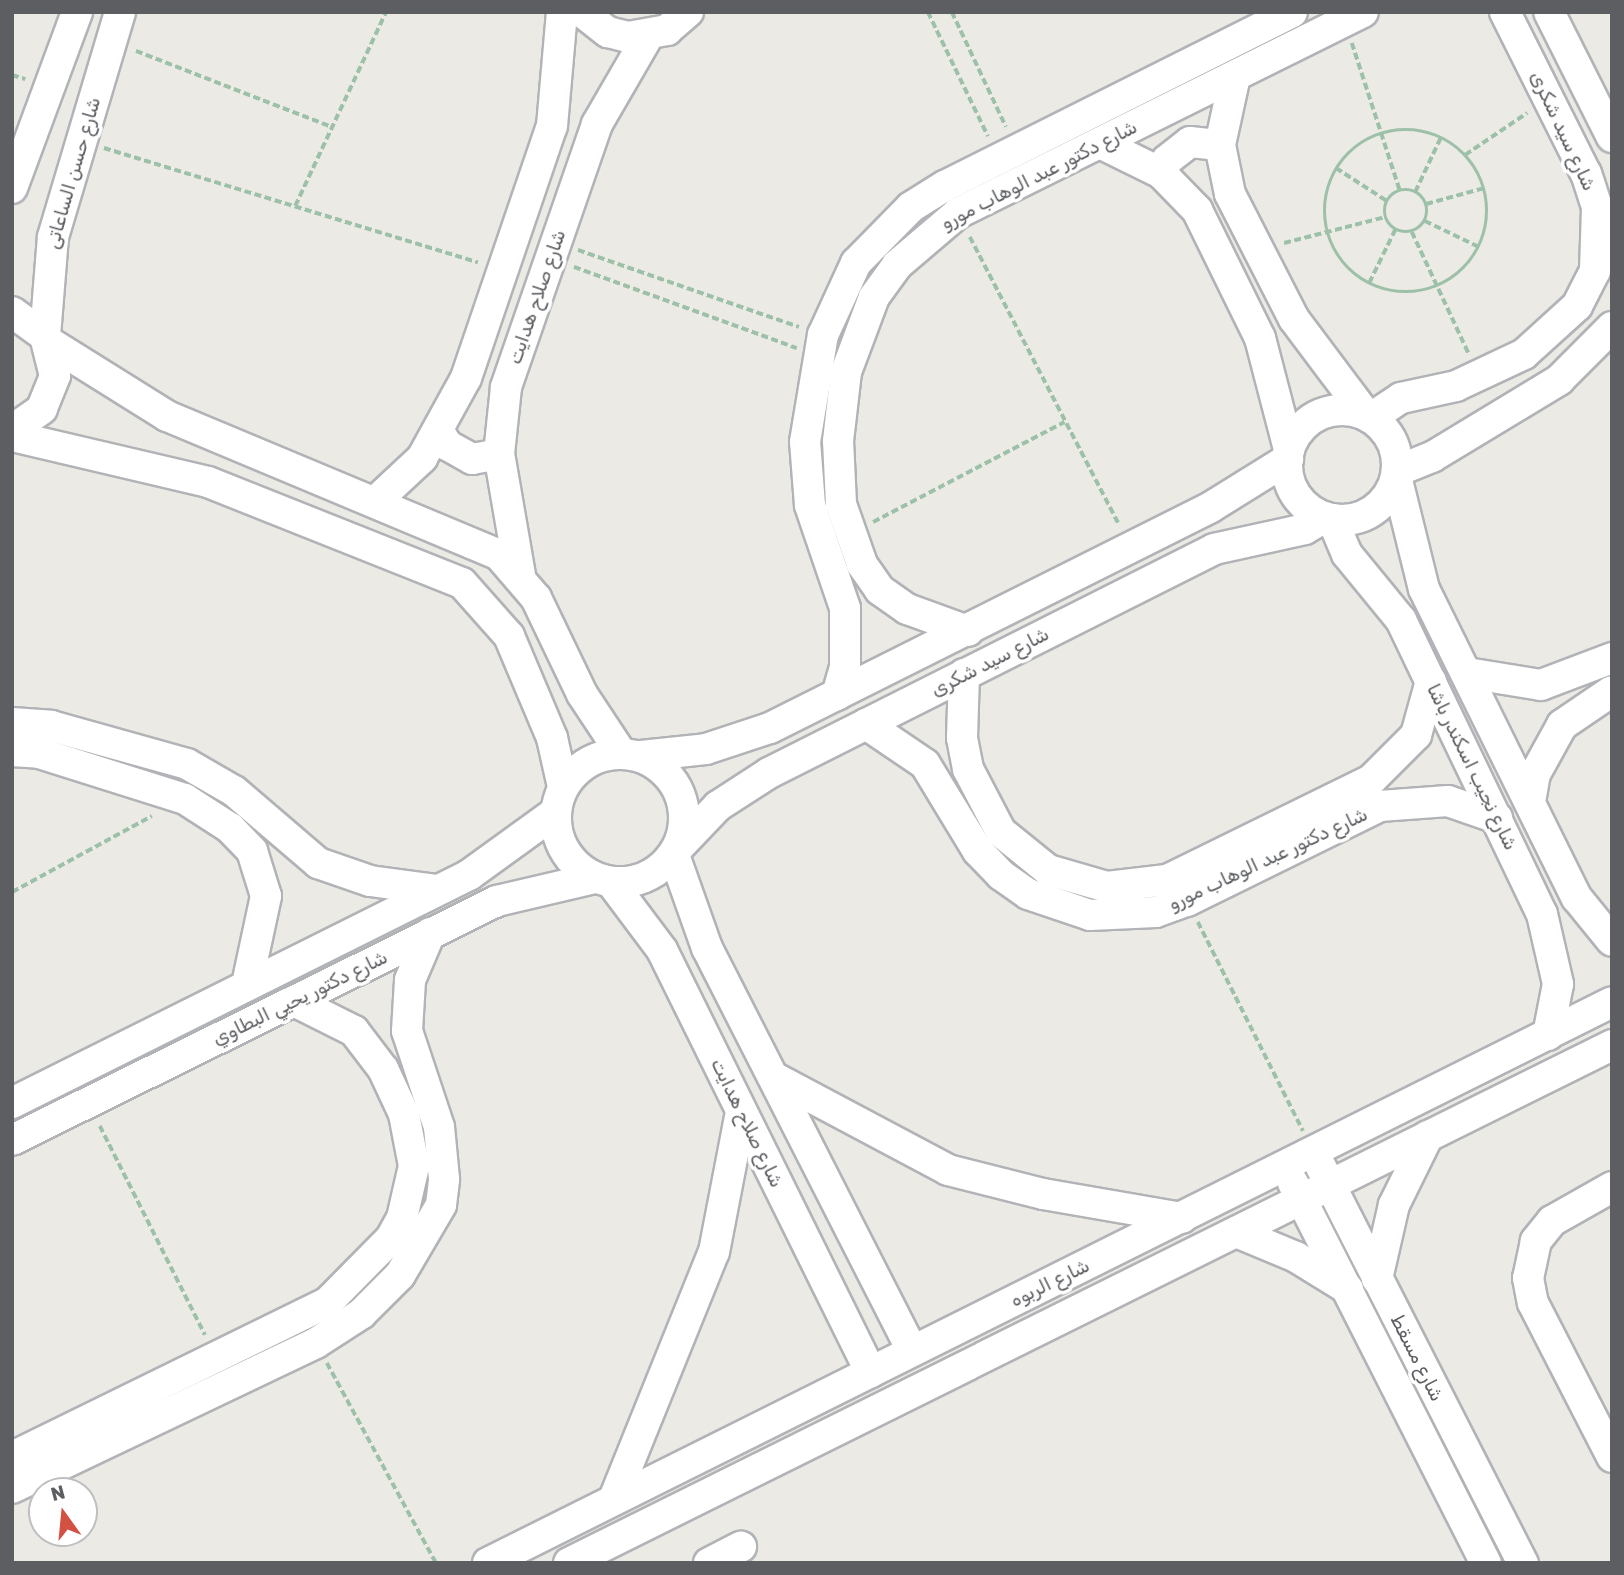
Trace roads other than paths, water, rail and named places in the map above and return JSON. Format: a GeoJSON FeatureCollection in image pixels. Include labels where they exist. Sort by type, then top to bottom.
{"type":"FeatureCollection","features":[{"type":"Feature","properties":{"kind":"street"},"geometry":{"type":"LineString","coordinates":[[12,188],[77,12]]}},
{"type":"Feature","properties":{"kind":"street","name":"شارع حسن الساعاتى"},"geometry":{"type":"LineString","coordinates":[[12,430],[29,422],[51,394],[54,358],[46,339],[53,237],[120,12]]}},
{"type":"Feature","properties":{"kind":"street"},"geometry":{"type":"LineString","coordinates":[[377,500],[440,433],[466,378],[500,269],[552,126],[562,12]]}},
{"type":"Feature","properties":{"kind":"street"},"geometry":{"type":"LineString","coordinates":[[582,12],[608,32],[648,36],[688,12]]}},
{"type":"Feature","properties":{"kind":"street","name":"شارع دكتور عبد الوهاب مورو"},"geometry":{"type":"LineString","coordinates":[[837,695],[845,667],[845,608],[818,536],[806,474],[821,346],[856,263],[881,233],[911,206],[1008,154],[1292,12]]}},
{"type":"Feature","properties":{"kind":"street","name":"شارع سيد شكرى"},"geometry":{"type":"LineString","coordinates":[[1368,416],[1401,398],[1480,377],[1554,332],[1595,271],[1597,207],[1548,98],[1505,12]]}},
{"type":"Feature","properties":{"kind":"street","name":"شارع سيد شكرى"},"geometry":{"type":"LineString","coordinates":[[1549,12],[1612,137]]}},
{"type":"Feature","properties":{"kind":"street","name":"شارع دكتور عبد الوهاب مورو"},"geometry":{"type":"LineString","coordinates":[[968,631],[917,613],[880,590],[849,535],[838,452],[857,333],[897,265],[958,213],[1354,17]]}},
{"type":"Feature","properties":{"kind":"street","name":"شارع صلاح هدايت"},"geometry":{"type":"LineString","coordinates":[[520,575],[499,454],[506,387],[597,124],[648,36]]}},
{"type":"Feature","properties":{"kind":"street"},"geometry":{"type":"LineString","coordinates":[[1236,76],[1220,145],[1230,194],[1306,338],[1368,416],[1392,440],[1397,474]]}},
{"type":"Feature","properties":{"kind":"street"},"geometry":{"type":"LineString","coordinates":[[1161,173],[1172,154],[1191,142],[1220,145]]}},
{"type":"Feature","properties":{"kind":"street"},"geometry":{"type":"LineString","coordinates":[[1100,143],[1161,173],[1197,210],[1260,338],[1289,454],[1292,488],[1328,518],[1357,517],[1380,505],[1397,474],[1433,457],[1559,380],[1612,327]]}},
{"type":"Feature","properties":{"kind":"street"},"geometry":{"type":"LineString","coordinates":[[12,312],[46,339],[167,416],[475,541],[520,575],[631,755],[672,778],[681,794],[684,831],[675,852],[646,877],[603,880],[565,851],[552,737],[509,636],[462,583],[208,482],[12,436]]}},
{"type":"Feature","properties":{"kind":"street"},"geometry":{"type":"LineString","coordinates":[[1289,454],[1320,415],[1368,416]]}},
{"type":"Feature","properties":{"kind":"street"},"geometry":{"type":"LineString","coordinates":[[440,433],[472,459],[499,454]]}},
{"type":"Feature","properties":{"kind":"street","name":"شارع سيد شكرى"},"geometry":{"type":"LineString","coordinates":[[631,755],[739,741],[968,631],[1130,548],[1289,454]]}},
{"type":"Feature","properties":{"kind":"street","name":"شارع نجيب اسكندر باشا"},"geometry":{"type":"LineString","coordinates":[[1397,474],[1420,577],[1587,915],[1612,942]]}},
{"type":"Feature","properties":{"kind":"street","name":"شارع سيد شكرى"},"geometry":{"type":"LineString","coordinates":[[675,852],[743,788],[866,724],[1214,549],[1305,529],[1328,518]]}},
{"type":"Feature","properties":{"kind":"street","name":"شارع نجيب اسكندر باشا"},"geometry":{"type":"LineString","coordinates":[[1328,518],[1347,554],[1390,601],[1431,681],[1550,933],[1558,984],[1548,1035]]}},
{"type":"Feature","properties":{"kind":"street"},"geometry":{"type":"LineString","coordinates":[[845,608],[880,590]]}},
{"type":"Feature","properties":{"kind":"street"},"geometry":{"type":"LineString","coordinates":[[1467,673],[1541,685],[1612,658]]}},
{"type":"Feature","properties":{"kind":"street","name":"شارع دكتور عبد الوهاب مورو"},"geometry":{"type":"LineString","coordinates":[[964,674],[962,738],[968,769],[984,807],[1023,854],[1076,882],[1137,887],[1167,880],[1371,780],[1399,758],[1416,735],[1431,681]]}},
{"type":"Feature","properties":{"kind":"street"},"geometry":{"type":"LineString","coordinates":[[1541,685],[1544,708],[1562,725]]}},
{"type":"Feature","properties":{"kind":"street"},"geometry":{"type":"LineString","coordinates":[[1530,802],[1535,774],[1562,725],[1612,691]]}},
{"type":"Feature","properties":{"kind":"street"},"geometry":{"type":"LineString","coordinates":[[12,723],[51,726],[187,764],[234,791],[274,830],[344,874],[436,890]]}},
{"type":"Feature","properties":{"kind":"street","name":"شارع دكتور عبد الوهاب مورو"},"geometry":{"type":"LineString","coordinates":[[866,724],[907,748],[940,783],[978,851],[1028,894],[1058,908],[1124,917],[1188,901],[1380,806],[1422,799],[1497,818]]}},
{"type":"Feature","properties":{"kind":"street"},"geometry":{"type":"LineString","coordinates":[[12,751],[39,753],[185,799],[205,808],[252,851],[262,873],[266,920],[247,985]]}},
{"type":"Feature","properties":{"kind":"street"},"geometry":{"type":"LineString","coordinates":[[560,799],[588,762],[631,755]]}},
{"type":"Feature","properties":{"kind":"street"},"geometry":{"type":"LineString","coordinates":[[1399,758],[1418,775],[1422,799]]}},
{"type":"Feature","properties":{"kind":"street"},"geometry":{"type":"LineString","coordinates":[[940,783],[951,770],[968,769]]}},
{"type":"Feature","properties":{"kind":"street","name":"شارع دكتور يحيي البطاوي"},"geometry":{"type":"LineString","coordinates":[[12,1103],[500,856],[560,799]]}},
{"type":"Feature","properties":{"kind":"street"},"geometry":{"type":"LineString","coordinates":[[252,851],[274,830]]}},
{"type":"Feature","properties":{"kind":"street"},"geometry":{"type":"LineString","coordinates":[[675,852],[692,918],[777,1079],[912,1351]]}},
{"type":"Feature","properties":{"kind":"street","name":"شارع صلاح هدايت"},"geometry":{"type":"LineString","coordinates":[[603,880],[662,950],[871,1372]]}},
{"type":"Feature","properties":{"kind":"street","name":"شارع دكتور يحيي البطاوي"},"geometry":{"type":"LineString","coordinates":[[12,1140],[508,897],[603,880]]}},
{"type":"Feature","properties":{"kind":"street"},"geometry":{"type":"LineString","coordinates":[[1550,933],[1573,932],[1587,915]]}},
{"type":"Feature","properties":{"kind":"street"},"geometry":{"type":"LineString","coordinates":[[12,1488],[316,1343],[391,1286],[441,1205],[439,1127],[407,1031],[410,980],[430,933]]}},
{"type":"Feature","properties":{"kind":"street"},"geometry":{"type":"LineString","coordinates":[[12,1457],[217,1359],[336,1296],[377,1257],[402,1218],[414,1166],[412,1140],[370,1048],[336,1018],[294,1001]]}},
{"type":"Feature","properties":{"kind":"street","name":"شارع الربوه"},"geometry":{"type":"LineString","coordinates":[[491,1562],[1612,1002]]}},
{"type":"Feature","properties":{"kind":"street"},"geometry":{"type":"LineString","coordinates":[[370,1048],[407,1031]]}},
{"type":"Feature","properties":{"kind":"street","name":"شارع الربوه"},"geometry":{"type":"LineString","coordinates":[[569,1563],[1612,1045]]}},
{"type":"Feature","properties":{"kind":"street"},"geometry":{"type":"LineString","coordinates":[[777,1079],[948,1170],[1031,1192],[1182,1218]]}},
{"type":"Feature","properties":{"kind":"street"},"geometry":{"type":"LineString","coordinates":[[614,1499],[714,1252],[741,1112]]}},
{"type":"Feature","properties":{"kind":"street"},"geometry":{"type":"LineString","coordinates":[[1236,1232],[1364,1285],[1394,1205],[1428,1136]]}},
{"type":"Feature","properties":{"kind":"street","name":"شارع مسقط"},"geometry":{"type":"LineString","coordinates":[[1314,1152],[1330,1185],[1364,1285],[1486,1563]]}},
{"type":"Feature","properties":{"kind":"street","name":"شارع مسقط"},"geometry":{"type":"LineString","coordinates":[[1284,1167],[1302,1199],[1364,1285],[1523,1563]]}},
{"type":"Feature","properties":{"kind":"street"},"geometry":{"type":"LineString","coordinates":[[1612,1187],[1552,1221],[1531,1254],[1528,1278],[1533,1303],[1612,1457]]}}]}
